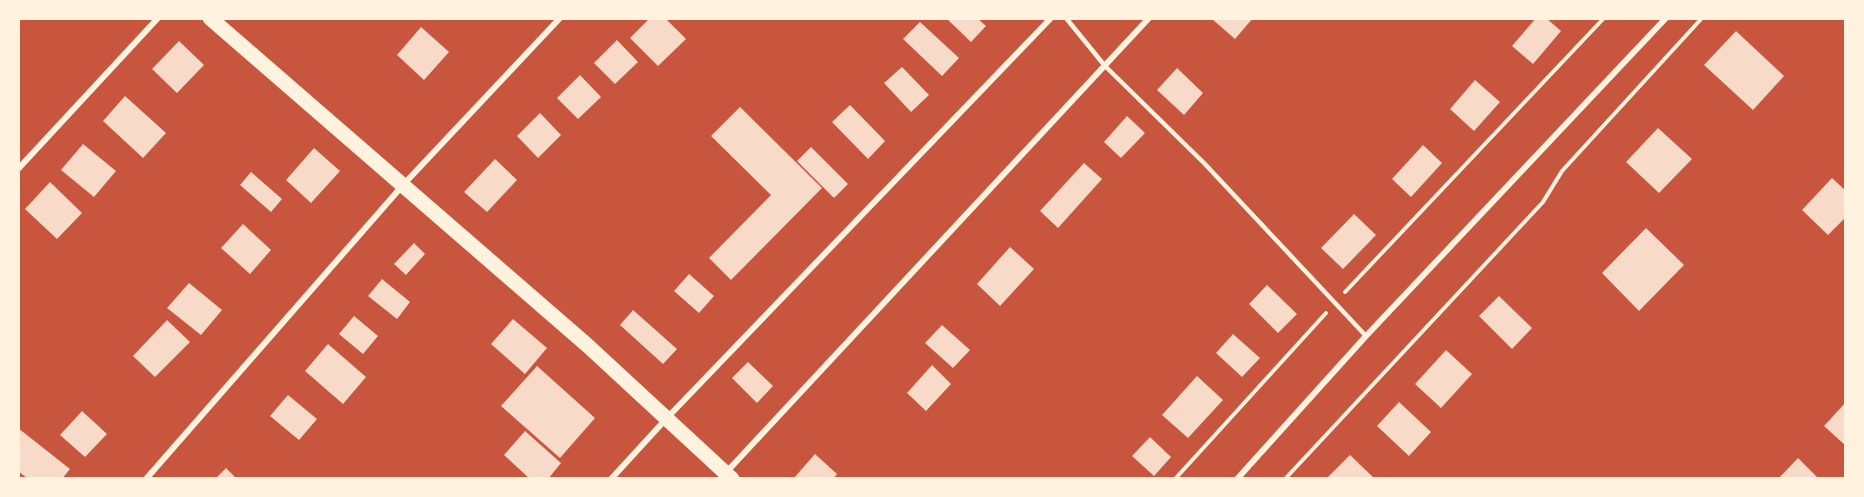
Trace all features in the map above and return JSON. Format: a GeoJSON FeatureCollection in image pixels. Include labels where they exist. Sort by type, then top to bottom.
{"type":"FeatureCollection","features":[{"type":"Feature","properties":{"kind":"main road"},"geometry":{"type":"LineString","coordinates":[[210,18],[587,345],[726,477]]}},
{"type":"Feature","properties":{"kind":"street"},"geometry":{"type":"LineString","coordinates":[[18,169],[159,18]]}},
{"type":"Feature","properties":{"kind":"street"},"geometry":{"type":"LineString","coordinates":[[146,479],[403,185],[560,18]]}},
{"type":"Feature","properties":{"kind":"street"},"geometry":{"type":"LineString","coordinates":[[611,479],[666,418],[1051,18]]}},
{"type":"Feature","properties":{"kind":"street"},"geometry":{"type":"LineString","coordinates":[[726,477],[1149,18]]}},
{"type":"Feature","properties":{"kind":"street"},"geometry":{"type":"LineString","coordinates":[[1237,479],[1366,336],[1666,18]]}},
{"type":"Feature","properties":{"kind":"lane"},"geometry":{"type":"LineString","coordinates":[[1066,18],[1105,66],[1204,163],[1366,336]]}},
{"type":"Feature","properties":{"kind":"path"},"geometry":{"type":"LineString","coordinates":[[1175,479],[1335,303],[1604,18]]}},
{"type":"Feature","properties":{"kind":"path"},"geometry":{"type":"LineString","coordinates":[[1285,479],[1536,210],[1562,171],[1702,18]]}},
{"type":"Feature","properties":{"kind":"building"},"geometry":{"type":"Polygon","coordinates":[[[650,18],[665,18],[686,39],[658,66],[630,38],[650,18]]]}},
{"type":"Feature","properties":{"kind":"building"},"geometry":{"type":"Polygon","coordinates":[[[946,18],[977,18],[986,26],[971,42],[946,18]]]}},
{"type":"Feature","properties":{"kind":"building"},"geometry":{"type":"Polygon","coordinates":[[[1253,18],[1235,39],[1212,19],[1253,18]]]}},
{"type":"Feature","properties":{"kind":"building"},"geometry":{"type":"Polygon","coordinates":[[[1536,18],[1546,18],[1561,31],[1533,64],[1512,46],[1536,18]]]}},
{"type":"Feature","properties":{"kind":"building"},"geometry":{"type":"Polygon","coordinates":[[[920,22],[959,58],[942,76],[903,39],[920,22]]]}},
{"type":"Feature","properties":{"kind":"building"},"geometry":{"type":"Polygon","coordinates":[[[421,27],[449,52],[424,80],[397,55],[421,27]]]}},
{"type":"Feature","properties":{"kind":"building"},"geometry":{"type":"Polygon","coordinates":[[[1736,31],[1784,76],[1753,110],[1704,65],[1736,31]]]}},
{"type":"Feature","properties":{"kind":"building"},"geometry":{"type":"Polygon","coordinates":[[[617,40],[638,62],[615,84],[594,63],[617,40]]]}},
{"type":"Feature","properties":{"kind":"building"},"geometry":{"type":"Polygon","coordinates":[[[179,41],[204,65],[177,93],[152,69],[179,41]]]}},
{"type":"Feature","properties":{"kind":"building"},"geometry":{"type":"Polygon","coordinates":[[[902,67],[929,95],[911,112],[884,83],[902,67]]]}},
{"type":"Feature","properties":{"kind":"building"},"geometry":{"type":"Polygon","coordinates":[[[1177,68],[1203,93],[1184,115],[1157,90],[1177,68]]]}},
{"type":"Feature","properties":{"kind":"building"},"geometry":{"type":"Polygon","coordinates":[[[580,75],[601,97],[578,119],[557,98],[580,75]]]}},
{"type":"Feature","properties":{"kind":"building"},"geometry":{"type":"Polygon","coordinates":[[[1475,80],[1500,102],[1474,131],[1450,109],[1475,80]]]}},
{"type":"Feature","properties":{"kind":"building"},"geometry":{"type":"Polygon","coordinates":[[[125,96],[166,133],[143,158],[103,121],[125,96]]]}},
{"type":"Feature","properties":{"kind":"building"},"geometry":{"type":"Polygon","coordinates":[[[850,105],[885,141],[868,159],[832,122],[850,105]]]}},
{"type":"Feature","properties":{"kind":"building"},"geometry":{"type":"Polygon","coordinates":[[[740,107],[822,188],[731,280],[709,258],[771,195],[711,136],[740,107]]]}},
{"type":"Feature","properties":{"kind":"building"},"geometry":{"type":"Polygon","coordinates":[[[540,113],[561,135],[538,158],[517,136],[540,113]]]}},
{"type":"Feature","properties":{"kind":"building"},"geometry":{"type":"Polygon","coordinates":[[[1127,116],[1145,133],[1121,158],[1104,142],[1127,116]]]}},
{"type":"Feature","properties":{"kind":"building"},"geometry":{"type":"Polygon","coordinates":[[[1658,128],[1692,159],[1659,193],[1626,162],[1658,128]]]}},
{"type":"Feature","properties":{"kind":"building"},"geometry":{"type":"Polygon","coordinates":[[[83,144],[116,171],[94,197],[61,170],[83,144]]]}},
{"type":"Feature","properties":{"kind":"building"},"geometry":{"type":"Polygon","coordinates":[[[1423,145],[1442,163],[1411,197],[1392,179],[1423,145]]]}},
{"type":"Feature","properties":{"kind":"building"},"geometry":{"type":"Polygon","coordinates":[[[811,147],[848,184],[834,198],[797,161],[811,147]]]}},
{"type":"Feature","properties":{"kind":"building"},"geometry":{"type":"Polygon","coordinates":[[[314,148],[340,171],[311,203],[286,180],[314,148]]]}},
{"type":"Feature","properties":{"kind":"building"},"geometry":{"type":"Polygon","coordinates":[[[495,159],[517,180],[487,212],[464,192],[495,159]]]}},
{"type":"Feature","properties":{"kind":"building"},"geometry":{"type":"Polygon","coordinates":[[[1084,163],[1102,179],[1058,228],[1040,211],[1084,163]]]}},
{"type":"Feature","properties":{"kind":"building"},"geometry":{"type":"Polygon","coordinates":[[[251,172],[282,199],[271,212],[240,185],[251,172]]]}},
{"type":"Feature","properties":{"kind":"building"},"geometry":{"type":"Polygon","coordinates":[[[1832,178],[1846,191],[1846,217],[1828,235],[1802,210],[1832,178]]]}},
{"type":"Feature","properties":{"kind":"building"},"geometry":{"type":"Polygon","coordinates":[[[50,182],[82,213],[57,239],[25,209],[50,182]]]}},
{"type":"Feature","properties":{"kind":"building"},"geometry":{"type":"Polygon","coordinates":[[[1354,214],[1376,235],[1343,269],[1321,248],[1354,214]]]}},
{"type":"Feature","properties":{"kind":"building"},"geometry":{"type":"Polygon","coordinates":[[[243,224],[271,250],[250,274],[221,248],[243,224]]]}},
{"type":"Feature","properties":{"kind":"building"},"geometry":{"type":"Polygon","coordinates":[[[1646,228],[1684,265],[1639,311],[1602,273],[1646,228]]]}},
{"type":"Feature","properties":{"kind":"building"},"geometry":{"type":"Polygon","coordinates":[[[414,243],[425,254],[406,275],[394,264],[414,243]]]}},
{"type":"Feature","properties":{"kind":"building"},"geometry":{"type":"Polygon","coordinates":[[[1010,247],[1034,269],[1000,306],[977,284],[1010,247]]]}},
{"type":"Feature","properties":{"kind":"building"},"geometry":{"type":"Polygon","coordinates":[[[689,274],[714,296],[699,313],[674,291],[689,274]]]}},
{"type":"Feature","properties":{"kind":"building"},"geometry":{"type":"Polygon","coordinates":[[[382,279],[410,302],[397,319],[368,296],[382,279]]]}},
{"type":"Feature","properties":{"kind":"building"},"geometry":{"type":"Polygon","coordinates":[[[189,283],[222,310],[201,335],[167,308],[189,283]]]}},
{"type":"Feature","properties":{"kind":"building"},"geometry":{"type":"Polygon","coordinates":[[[1267,285],[1297,314],[1278,333],[1249,304],[1267,285]]]}},
{"type":"Feature","properties":{"kind":"building"},"geometry":{"type":"Polygon","coordinates":[[[1499,296],[1532,328],[1512,349],[1479,316],[1499,296]]]}},
{"type":"Feature","properties":{"kind":"building"},"geometry":{"type":"Polygon","coordinates":[[[633,310],[677,349],[663,364],[620,325],[633,310]]]}},
{"type":"Feature","properties":{"kind":"building"},"geometry":{"type":"Polygon","coordinates":[[[354,316],[378,336],[363,354],[339,334],[354,316]]]}},
{"type":"Feature","properties":{"kind":"building"},"geometry":{"type":"Polygon","coordinates":[[[513,319],[547,348],[525,374],[491,344],[513,319]]]}},
{"type":"Feature","properties":{"kind":"building"},"geometry":{"type":"Polygon","coordinates":[[[167,320],[190,342],[155,377],[133,356],[167,320]]]}},
{"type":"Feature","properties":{"kind":"building"},"geometry":{"type":"Polygon","coordinates":[[[942,325],[970,350],[953,368],[925,343],[942,325]]]}},
{"type":"Feature","properties":{"kind":"building"},"geometry":{"type":"Polygon","coordinates":[[[1233,334],[1260,358],[1242,377],[1216,353],[1233,334]]]}},
{"type":"Feature","properties":{"kind":"building"},"geometry":{"type":"Polygon","coordinates":[[[328,344],[366,377],[343,404],[305,371],[328,344]]]}},
{"type":"Feature","properties":{"kind":"building"},"geometry":{"type":"Polygon","coordinates":[[[1446,350],[1472,374],[1441,408],[1415,384],[1446,350]]]}},
{"type":"Feature","properties":{"kind":"building"},"geometry":{"type":"Polygon","coordinates":[[[748,362],[773,386],[757,403],[732,378],[748,362]]]}},
{"type":"Feature","properties":{"kind":"building"},"geometry":{"type":"Polygon","coordinates":[[[932,365],[951,384],[926,411],[907,393],[932,365]]]}},
{"type":"Feature","properties":{"kind":"building"},"geometry":{"type":"Polygon","coordinates":[[[537,366],[595,418],[560,458],[501,406],[537,366]]]}},
{"type":"Feature","properties":{"kind":"building"},"geometry":{"type":"Polygon","coordinates":[[[1197,376],[1223,400],[1188,438],[1162,415],[1197,376]]]}},
{"type":"Feature","properties":{"kind":"building"},"geometry":{"type":"Polygon","coordinates":[[[288,395],[317,419],[299,440],[270,416],[288,395]]]}},
{"type":"Feature","properties":{"kind":"building"},"geometry":{"type":"Polygon","coordinates":[[[1399,402],[1431,432],[1409,456],[1377,426],[1399,402]]]}},
{"type":"Feature","properties":{"kind":"building"},"geometry":{"type":"Polygon","coordinates":[[[1846,402],[1846,446],[1824,426],[1846,402]]]}},
{"type":"Feature","properties":{"kind":"building"},"geometry":{"type":"Polygon","coordinates":[[[82,411],[107,434],[85,457],[60,435],[82,411]]]}},
{"type":"Feature","properties":{"kind":"building"},"geometry":{"type":"Polygon","coordinates":[[[18,428],[70,469],[62,479],[28,479],[18,471],[18,428]]]}},
{"type":"Feature","properties":{"kind":"building"},"geometry":{"type":"Polygon","coordinates":[[[525,431],[561,463],[548,479],[530,479],[504,455],[525,431]]]}},
{"type":"Feature","properties":{"kind":"building"},"geometry":{"type":"Polygon","coordinates":[[[1150,437],[1171,457],[1154,476],[1132,456],[1150,437]]]}},
{"type":"Feature","properties":{"kind":"building"},"geometry":{"type":"Polygon","coordinates":[[[815,454],[837,474],[833,479],[793,479],[815,454]]]}},
{"type":"Feature","properties":{"kind":"building"},"geometry":{"type":"Polygon","coordinates":[[[1350,455],[1375,479],[1330,479],[1328,477],[1350,455]]]}},
{"type":"Feature","properties":{"kind":"building"},"geometry":{"type":"Polygon","coordinates":[[[1798,458],[1819,479],[1778,479],[1798,458]]]}},
{"type":"Feature","properties":{"kind":"building"},"geometry":{"type":"Polygon","coordinates":[[[226,468],[237,479],[215,479],[226,468]]]}}]}
